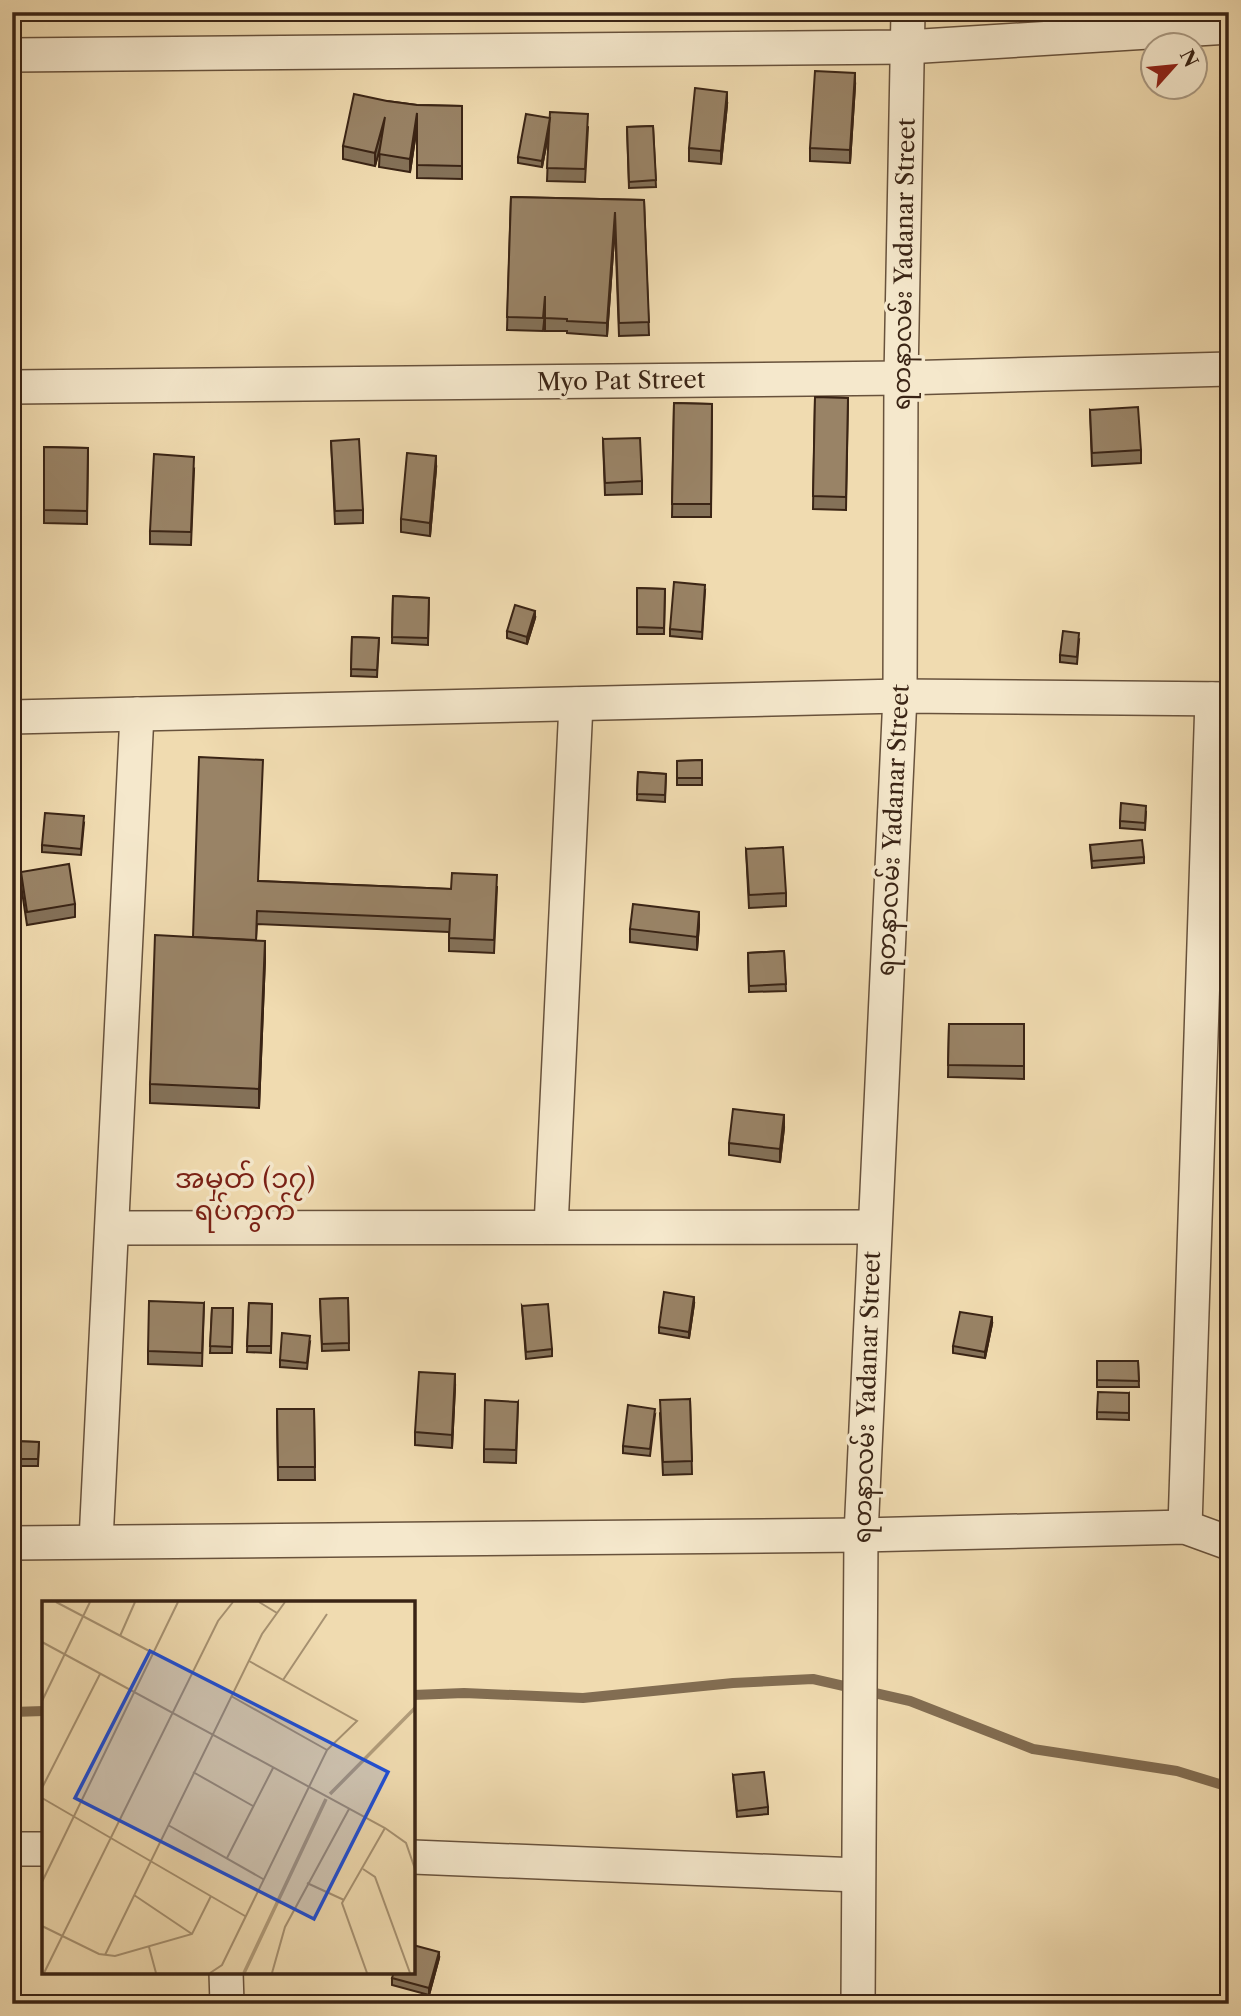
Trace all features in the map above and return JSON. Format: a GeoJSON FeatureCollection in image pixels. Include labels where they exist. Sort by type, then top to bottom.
{"type":"FeatureCollection","features":[{"type":"Feature","properties":{"kind":"street","name":"ရတနာလမ်း Yadanar Street"},"geometry":{"type":"LineString","coordinates":[[858,1875],[861,1535],[900,696],[901,378],[908,12]]}},
{"type":"Feature","properties":{"kind":"street"},"geometry":{"type":"LineString","coordinates":[[12,55],[907,47],[1229,27]]}},
{"type":"Feature","properties":{"kind":"street","name":"Myo Pat Street"},"geometry":{"type":"LineString","coordinates":[[12,387],[901,378],[1229,369]]}},
{"type":"Feature","properties":{"kind":"street"},"geometry":{"type":"LineString","coordinates":[[12,717],[900,696],[1220,699],[1185,1527]]}},
{"type":"Feature","properties":{"kind":"street"},"geometry":{"type":"LineString","coordinates":[[551,1227],[576,704]]}},
{"type":"Feature","properties":{"kind":"street"},"geometry":{"type":"LineString","coordinates":[[96,1541],[137,714]]}},
{"type":"Feature","properties":{"kind":"street"},"geometry":{"type":"LineString","coordinates":[[112,1228],[874,1227]]}},
{"type":"Feature","properties":{"kind":"street"},"geometry":{"type":"LineString","coordinates":[[12,1543],[861,1535],[1185,1527],[1229,1543]]}},
{"type":"Feature","properties":{"kind":"street"},"geometry":{"type":"LineString","coordinates":[[12,1849],[42,1849]]}},
{"type":"Feature","properties":{"kind":"street"},"geometry":{"type":"LineString","coordinates":[[415,1857],[858,1875],[858,2004]]}},
{"type":"Feature","properties":{"kind":"street"},"geometry":{"type":"LineString","coordinates":[[226,1974],[227,2004]]}},
{"type":"Feature","properties":{"kind":"building"},"geometry":{"type":"Polygon","coordinates":[[[815,71],[855,73],[850,150],[810,148],[815,71]]]}},
{"type":"Feature","properties":{"kind":"building"},"geometry":{"type":"Polygon","coordinates":[[[695,88],[727,92],[721,151],[689,148],[695,88]]]}},
{"type":"Feature","properties":{"kind":"building"},"geometry":{"type":"Polygon","coordinates":[[[354,94],[417,105],[462,106],[462,166],[417,165],[417,113],[410,159],[379,154],[385,117],[375,153],[343,146],[354,94]]]}},
{"type":"Feature","properties":{"kind":"building"},"geometry":{"type":"Polygon","coordinates":[[[550,112],[588,114],[585,169],[547,168],[550,112]]]}},
{"type":"Feature","properties":{"kind":"building"},"geometry":{"type":"Polygon","coordinates":[[[526,114],[550,118],[542,161],[518,157],[526,114]]]}},
{"type":"Feature","properties":{"kind":"building"},"geometry":{"type":"Polygon","coordinates":[[[653,126],[656,180],[629,182],[627,127],[653,126]]]}},
{"type":"Feature","properties":{"kind":"building"},"geometry":{"type":"Polygon","coordinates":[[[511,197],[644,200],[649,322],[619,323],[615,212],[607,323],[545,318],[545,296],[543,318],[507,317],[511,197]]]}},
{"type":"Feature","properties":{"kind":"building"},"geometry":{"type":"Polygon","coordinates":[[[815,397],[848,398],[846,497],[813,496],[815,397]]]}},
{"type":"Feature","properties":{"kind":"building"},"geometry":{"type":"Polygon","coordinates":[[[674,403],[712,404],[711,504],[672,504],[674,403]]]}},
{"type":"Feature","properties":{"kind":"building"},"geometry":{"type":"Polygon","coordinates":[[[1138,407],[1141,450],[1092,453],[1090,410],[1138,407]]]}},
{"type":"Feature","properties":{"kind":"building"},"geometry":{"type":"Polygon","coordinates":[[[640,438],[642,481],[605,483],[603,439],[640,438]]]}},
{"type":"Feature","properties":{"kind":"building"},"geometry":{"type":"Polygon","coordinates":[[[359,439],[363,510],[335,511],[331,441],[359,439]]]}},
{"type":"Feature","properties":{"kind":"building"},"geometry":{"type":"Polygon","coordinates":[[[44,447],[88,448],[87,511],[44,510],[44,447]]]}},
{"type":"Feature","properties":{"kind":"building"},"geometry":{"type":"Polygon","coordinates":[[[407,453],[436,456],[430,523],[401,519],[407,453]]]}},
{"type":"Feature","properties":{"kind":"building"},"geometry":{"type":"Polygon","coordinates":[[[154,454],[194,457],[191,532],[150,531],[154,454]]]}},
{"type":"Feature","properties":{"kind":"building"},"geometry":{"type":"Polygon","coordinates":[[[674,582],[705,585],[702,632],[670,629],[674,582]]]}},
{"type":"Feature","properties":{"kind":"building"},"geometry":{"type":"Polygon","coordinates":[[[637,588],[665,589],[664,628],[637,627],[637,588]]]}},
{"type":"Feature","properties":{"kind":"building"},"geometry":{"type":"Polygon","coordinates":[[[393,596],[429,598],[428,638],[392,637],[393,596]]]}},
{"type":"Feature","properties":{"kind":"building"},"geometry":{"type":"Polygon","coordinates":[[[515,605],[535,611],[527,637],[507,631],[515,605]]]}},
{"type":"Feature","properties":{"kind":"building"},"geometry":{"type":"Polygon","coordinates":[[[1063,631],[1079,633],[1077,657],[1060,655],[1063,631]]]}},
{"type":"Feature","properties":{"kind":"building"},"geometry":{"type":"Polygon","coordinates":[[[352,637],[379,638],[377,670],[351,669],[352,637]]]}},
{"type":"Feature","properties":{"kind":"building"},"geometry":{"type":"Polygon","coordinates":[[[199,757],[263,760],[258,881],[451,889],[452,873],[497,875],[494,940],[449,938],[450,919],[257,911],[256,940],[193,937],[199,757]]]}},
{"type":"Feature","properties":{"kind":"building"},"geometry":{"type":"Polygon","coordinates":[[[702,760],[702,778],[677,778],[677,761],[702,760]]]}},
{"type":"Feature","properties":{"kind":"building"},"geometry":{"type":"Polygon","coordinates":[[[638,772],[666,774],[665,795],[637,794],[638,772]]]}},
{"type":"Feature","properties":{"kind":"building"},"geometry":{"type":"Polygon","coordinates":[[[1121,803],[1146,806],[1145,823],[1120,821],[1121,803]]]}},
{"type":"Feature","properties":{"kind":"building"},"geometry":{"type":"Polygon","coordinates":[[[45,813],[84,816],[81,849],[42,845],[45,813]]]}},
{"type":"Feature","properties":{"kind":"building"},"geometry":{"type":"Polygon","coordinates":[[[1142,840],[1144,857],[1092,861],[1090,845],[1142,840]]]}},
{"type":"Feature","properties":{"kind":"building"},"geometry":{"type":"Polygon","coordinates":[[[783,847],[786,893],[749,895],[746,849],[783,847]]]}},
{"type":"Feature","properties":{"kind":"building"},"geometry":{"type":"Polygon","coordinates":[[[69,864],[75,904],[27,912],[21,872],[69,864]]]}},
{"type":"Feature","properties":{"kind":"building"},"geometry":{"type":"Polygon","coordinates":[[[633,904],[699,912],[697,937],[630,929],[633,904]]]}},
{"type":"Feature","properties":{"kind":"building"},"geometry":{"type":"Polygon","coordinates":[[[155,935],[265,941],[259,1089],[150,1084],[155,935]]]}},
{"type":"Feature","properties":{"kind":"building"},"geometry":{"type":"Polygon","coordinates":[[[784,951],[786,984],[749,986],[748,953],[784,951]]]}},
{"type":"Feature","properties":{"kind":"building"},"geometry":{"type":"Polygon","coordinates":[[[949,1024],[1024,1024],[1024,1066],[948,1065],[949,1024]]]}},
{"type":"Feature","properties":{"kind":"building"},"geometry":{"type":"Polygon","coordinates":[[[733,1109],[784,1115],[780,1149],[729,1143],[733,1109]]]}},
{"type":"Feature","properties":{"kind":"building"},"geometry":{"type":"Polygon","coordinates":[[[664,1292],[694,1297],[689,1332],[659,1327],[664,1292]]]}},
{"type":"Feature","properties":{"kind":"building"},"geometry":{"type":"Polygon","coordinates":[[[348,1298],[349,1343],[322,1344],[320,1299],[348,1298]]]}},
{"type":"Feature","properties":{"kind":"building"},"geometry":{"type":"Polygon","coordinates":[[[149,1301],[204,1303],[202,1353],[148,1351],[149,1301]]]}},
{"type":"Feature","properties":{"kind":"building"},"geometry":{"type":"Polygon","coordinates":[[[249,1303],[272,1304],[271,1346],[247,1346],[249,1303]]]}},
{"type":"Feature","properties":{"kind":"building"},"geometry":{"type":"Polygon","coordinates":[[[548,1304],[552,1349],[526,1352],[522,1306],[548,1304]]]}},
{"type":"Feature","properties":{"kind":"building"},"geometry":{"type":"Polygon","coordinates":[[[212,1308],[233,1308],[232,1347],[210,1346],[212,1308]]]}},
{"type":"Feature","properties":{"kind":"building"},"geometry":{"type":"Polygon","coordinates":[[[960,1312],[992,1317],[985,1352],[953,1346],[960,1312]]]}},
{"type":"Feature","properties":{"kind":"building"},"geometry":{"type":"Polygon","coordinates":[[[282,1333],[310,1336],[307,1363],[280,1360],[282,1333]]]}},
{"type":"Feature","properties":{"kind":"building"},"geometry":{"type":"Polygon","coordinates":[[[1097,1361],[1138,1361],[1139,1381],[1097,1380],[1097,1361]]]}},
{"type":"Feature","properties":{"kind":"building"},"geometry":{"type":"Polygon","coordinates":[[[419,1372],[455,1374],[452,1435],[415,1432],[419,1372]]]}},
{"type":"Feature","properties":{"kind":"building"},"geometry":{"type":"Polygon","coordinates":[[[1098,1392],[1129,1393],[1129,1413],[1097,1412],[1098,1392]]]}},
{"type":"Feature","properties":{"kind":"building"},"geometry":{"type":"Polygon","coordinates":[[[690,1399],[692,1461],[663,1462],[660,1400],[690,1399]]]}},
{"type":"Feature","properties":{"kind":"building"},"geometry":{"type":"Polygon","coordinates":[[[485,1400],[518,1402],[516,1450],[484,1449],[485,1400]]]}},
{"type":"Feature","properties":{"kind":"building"},"geometry":{"type":"Polygon","coordinates":[[[628,1405],[655,1409],[650,1449],[623,1446],[628,1405]]]}},
{"type":"Feature","properties":{"kind":"building"},"geometry":{"type":"Polygon","coordinates":[[[277,1409],[314,1409],[315,1467],[278,1467],[277,1409]]]}},
{"type":"Feature","properties":{"kind":"building"},"geometry":{"type":"Polygon","coordinates":[[[12,1441],[39,1442],[38,1459],[12,1459],[12,1441]]]}},
{"type":"Feature","properties":{"kind":"building"},"geometry":{"type":"Polygon","coordinates":[[[764,1772],[768,1807],[737,1811],[733,1775],[764,1772]]]}},
{"type":"Feature","properties":{"kind":"building"},"geometry":{"type":"Polygon","coordinates":[[[415,1946],[439,1952],[429,1988],[392,1978],[393,1974],[415,1974],[415,1946]]]}},
{"type":"Feature","properties":{"kind":"waterway"},"geometry":{"type":"LineString","coordinates":[[415,1695],[464,1693],[583,1698],[733,1683],[813,1679],[910,1701],[1033,1749],[1177,1771],[1229,1787]]}},
{"type":"Feature","properties":{"kind":"waterway"},"geometry":{"type":"LineString","coordinates":[[12,1712],[42,1711]]}},
{"type":"Feature","properties":{"kind":"district","name":"အမှတ် (၁၇) ရပ်ကွက်"},"geometry":{"type":"Point","coordinates":[245,1194]}}]}
